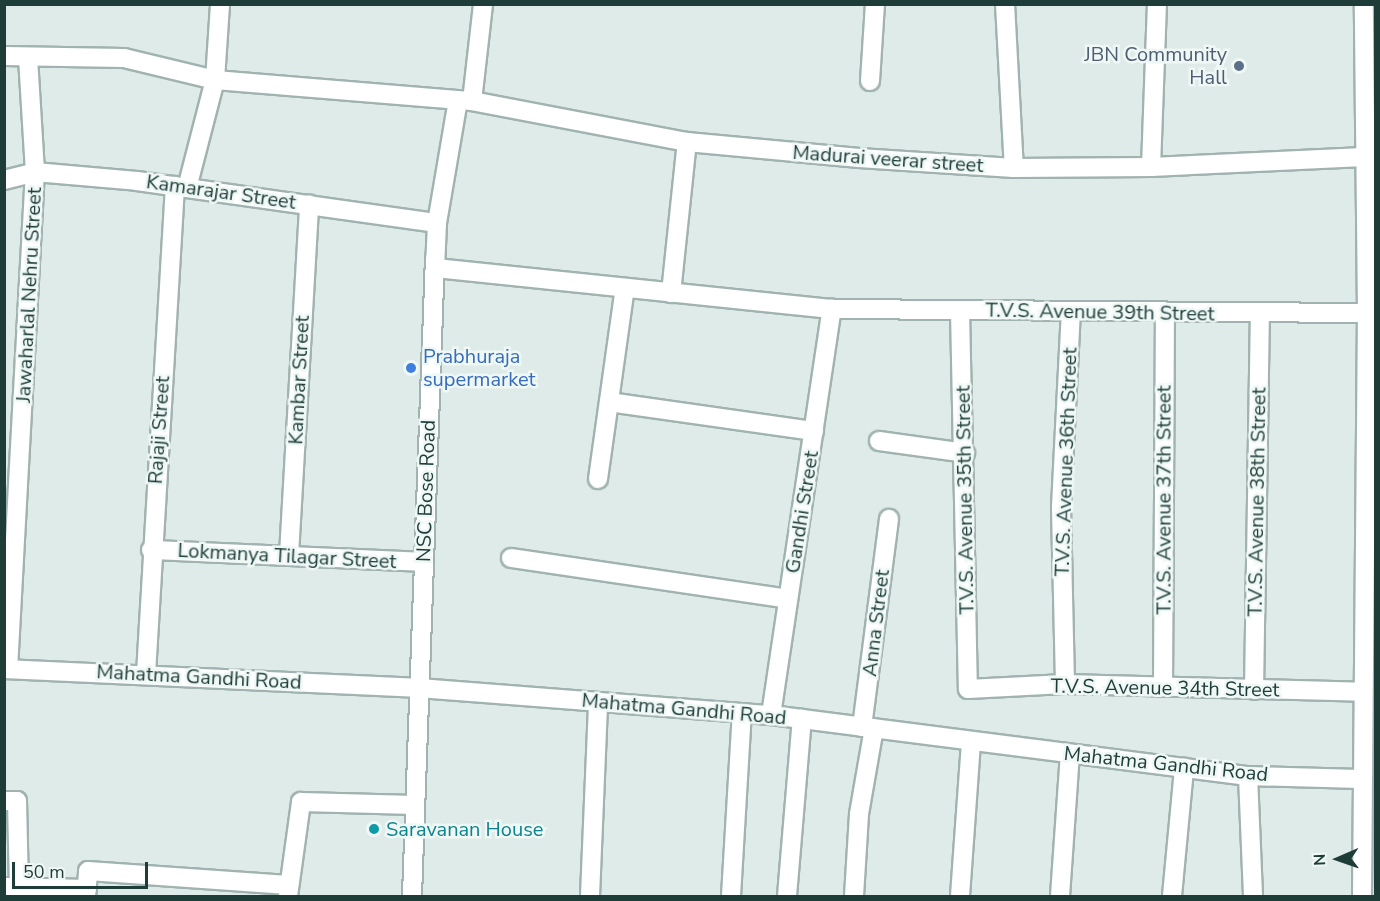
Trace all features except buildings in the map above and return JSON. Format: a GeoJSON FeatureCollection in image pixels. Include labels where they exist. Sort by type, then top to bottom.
{"type":"FeatureCollection","features":[{"type":"Feature","properties":{"kind":"street","name":"Rajaji Street"},"geometry":{"type":"LineString","coordinates":[[146,674],[151,550],[181,187],[215,80],[220,4]]}},
{"type":"Feature","properties":{"kind":"street"},"geometry":{"type":"LineString","coordinates":[[437,223],[465,100],[483,4]]}},
{"type":"Feature","properties":{"kind":"street"},"geometry":{"type":"LineString","coordinates":[[870,81],[875,4]]}},
{"type":"Feature","properties":{"kind":"street"},"geometry":{"type":"LineString","coordinates":[[1005,4],[1014,168]]}},
{"type":"Feature","properties":{"kind":"street"},"geometry":{"type":"LineString","coordinates":[[1151,167],[1157,4]]}},
{"type":"Feature","properties":{"kind":"street"},"geometry":{"type":"LineString","coordinates":[[1362,897],[1360,780],[1371,488],[1371,353],[1367,313],[1364,157],[1364,4]]}},
{"type":"Feature","properties":{"kind":"street","name":"Madurai veerar street"},"geometry":{"type":"LineString","coordinates":[[4,56],[124,58],[215,80],[415,98],[465,100],[687,142],[1014,168],[1151,167],[1364,157]]}},
{"type":"Feature","properties":{"kind":"street","name":"Jawaharlal Nehru Street"},"geometry":{"type":"LineString","coordinates":[[6,669],[10,543],[35,172],[28,57]]}},
{"type":"Feature","properties":{"kind":"street"},"geometry":{"type":"LineString","coordinates":[[671,293],[687,142]]}},
{"type":"Feature","properties":{"kind":"street","name":"Kamarajar Street"},"geometry":{"type":"LineString","coordinates":[[4,180],[35,172],[181,187],[437,223]]}},
{"type":"Feature","properties":{"kind":"street","name":"Kambar Street"},"geometry":{"type":"LineString","coordinates":[[289,555],[309,205]]}},
{"type":"Feature","properties":{"kind":"street","name":"T.V.S. Avenue 39th Street"},"geometry":{"type":"LineString","coordinates":[[437,223],[435,268],[832,309],[1367,313]]}},
{"type":"Feature","properties":{"kind":"street","name":"NSC Bose Road"},"geometry":{"type":"LineString","coordinates":[[412,897],[437,223]]}},
{"type":"Feature","properties":{"kind":"street"},"geometry":{"type":"LineString","coordinates":[[598,479],[625,288]]}},
{"type":"Feature","properties":{"kind":"street","name":"Gandhi Street"},"geometry":{"type":"LineString","coordinates":[[771,716],[832,309]]}},
{"type":"Feature","properties":{"kind":"street","name":"T.V.S. Avenue 35th Street"},"geometry":{"type":"LineString","coordinates":[[960,311],[965,453],[968,689]]}},
{"type":"Feature","properties":{"kind":"street","name":"T.V.S. Avenue 36th Street"},"geometry":{"type":"LineString","coordinates":[[1065,684],[1061,507],[1071,312]]}},
{"type":"Feature","properties":{"kind":"street","name":"T.V.S. Avenue 37th Street"},"geometry":{"type":"LineString","coordinates":[[1163,687],[1166,313]]}},
{"type":"Feature","properties":{"kind":"street","name":"T.V.S. Avenue 38th Street"},"geometry":{"type":"LineString","coordinates":[[1254,690],[1260,314]]}},
{"type":"Feature","properties":{"kind":"street"},"geometry":{"type":"LineString","coordinates":[[609,402],[814,431]]}},
{"type":"Feature","properties":{"kind":"street"},"geometry":{"type":"LineString","coordinates":[[879,441],[965,453]]}},
{"type":"Feature","properties":{"kind":"street","name":"Anna Street"},"geometry":{"type":"LineString","coordinates":[[854,897],[859,814],[889,519]]}},
{"type":"Feature","properties":{"kind":"street","name":"Lokmanya Tilagar Street"},"geometry":{"type":"LineString","coordinates":[[151,550],[423,562]]}},
{"type":"Feature","properties":{"kind":"street"},"geometry":{"type":"LineString","coordinates":[[511,558],[788,599]]}},
{"type":"Feature","properties":{"kind":"street","name":"Mahatma Gandhi Road"},"geometry":{"type":"LineString","coordinates":[[6,669],[418,688],[742,713],[1248,776],[1360,780]]}},
{"type":"Feature","properties":{"kind":"street","name":"T.V.S. Avenue 34th Street"},"geometry":{"type":"LineString","coordinates":[[968,689],[1065,684],[1362,692]]}},
{"type":"Feature","properties":{"kind":"street"},"geometry":{"type":"LineString","coordinates":[[590,897],[598,702]]}},
{"type":"Feature","properties":{"kind":"street"},"geometry":{"type":"LineString","coordinates":[[731,897],[742,713]]}},
{"type":"Feature","properties":{"kind":"street"},"geometry":{"type":"LineString","coordinates":[[787,897],[802,719]]}},
{"type":"Feature","properties":{"kind":"street"},"geometry":{"type":"LineString","coordinates":[[960,897],[971,741]]}},
{"type":"Feature","properties":{"kind":"street"},"geometry":{"type":"LineString","coordinates":[[1060,897],[1070,754]]}},
{"type":"Feature","properties":{"kind":"street"},"geometry":{"type":"LineString","coordinates":[[1172,897],[1184,768]]}},
{"type":"Feature","properties":{"kind":"street"},"geometry":{"type":"LineString","coordinates":[[1248,776],[1253,897]]}},
{"type":"Feature","properties":{"kind":"street"},"geometry":{"type":"LineString","coordinates":[[4,801],[17,801],[12,888],[87,893],[88,871],[288,891],[301,802],[415,805]]}},
{"type":"Feature","properties":{"kind":"place","name":"JBN Community Hall"},"geometry":{"type":"Point","coordinates":[1239,66]}},
{"type":"Feature","properties":{"kind":"place","name":"Prabhuraja supermarket"},"geometry":{"type":"Point","coordinates":[411,368]}},
{"type":"Feature","properties":{"kind":"place","name":"Saravanan House"},"geometry":{"type":"Point","coordinates":[374,829]}}]}
